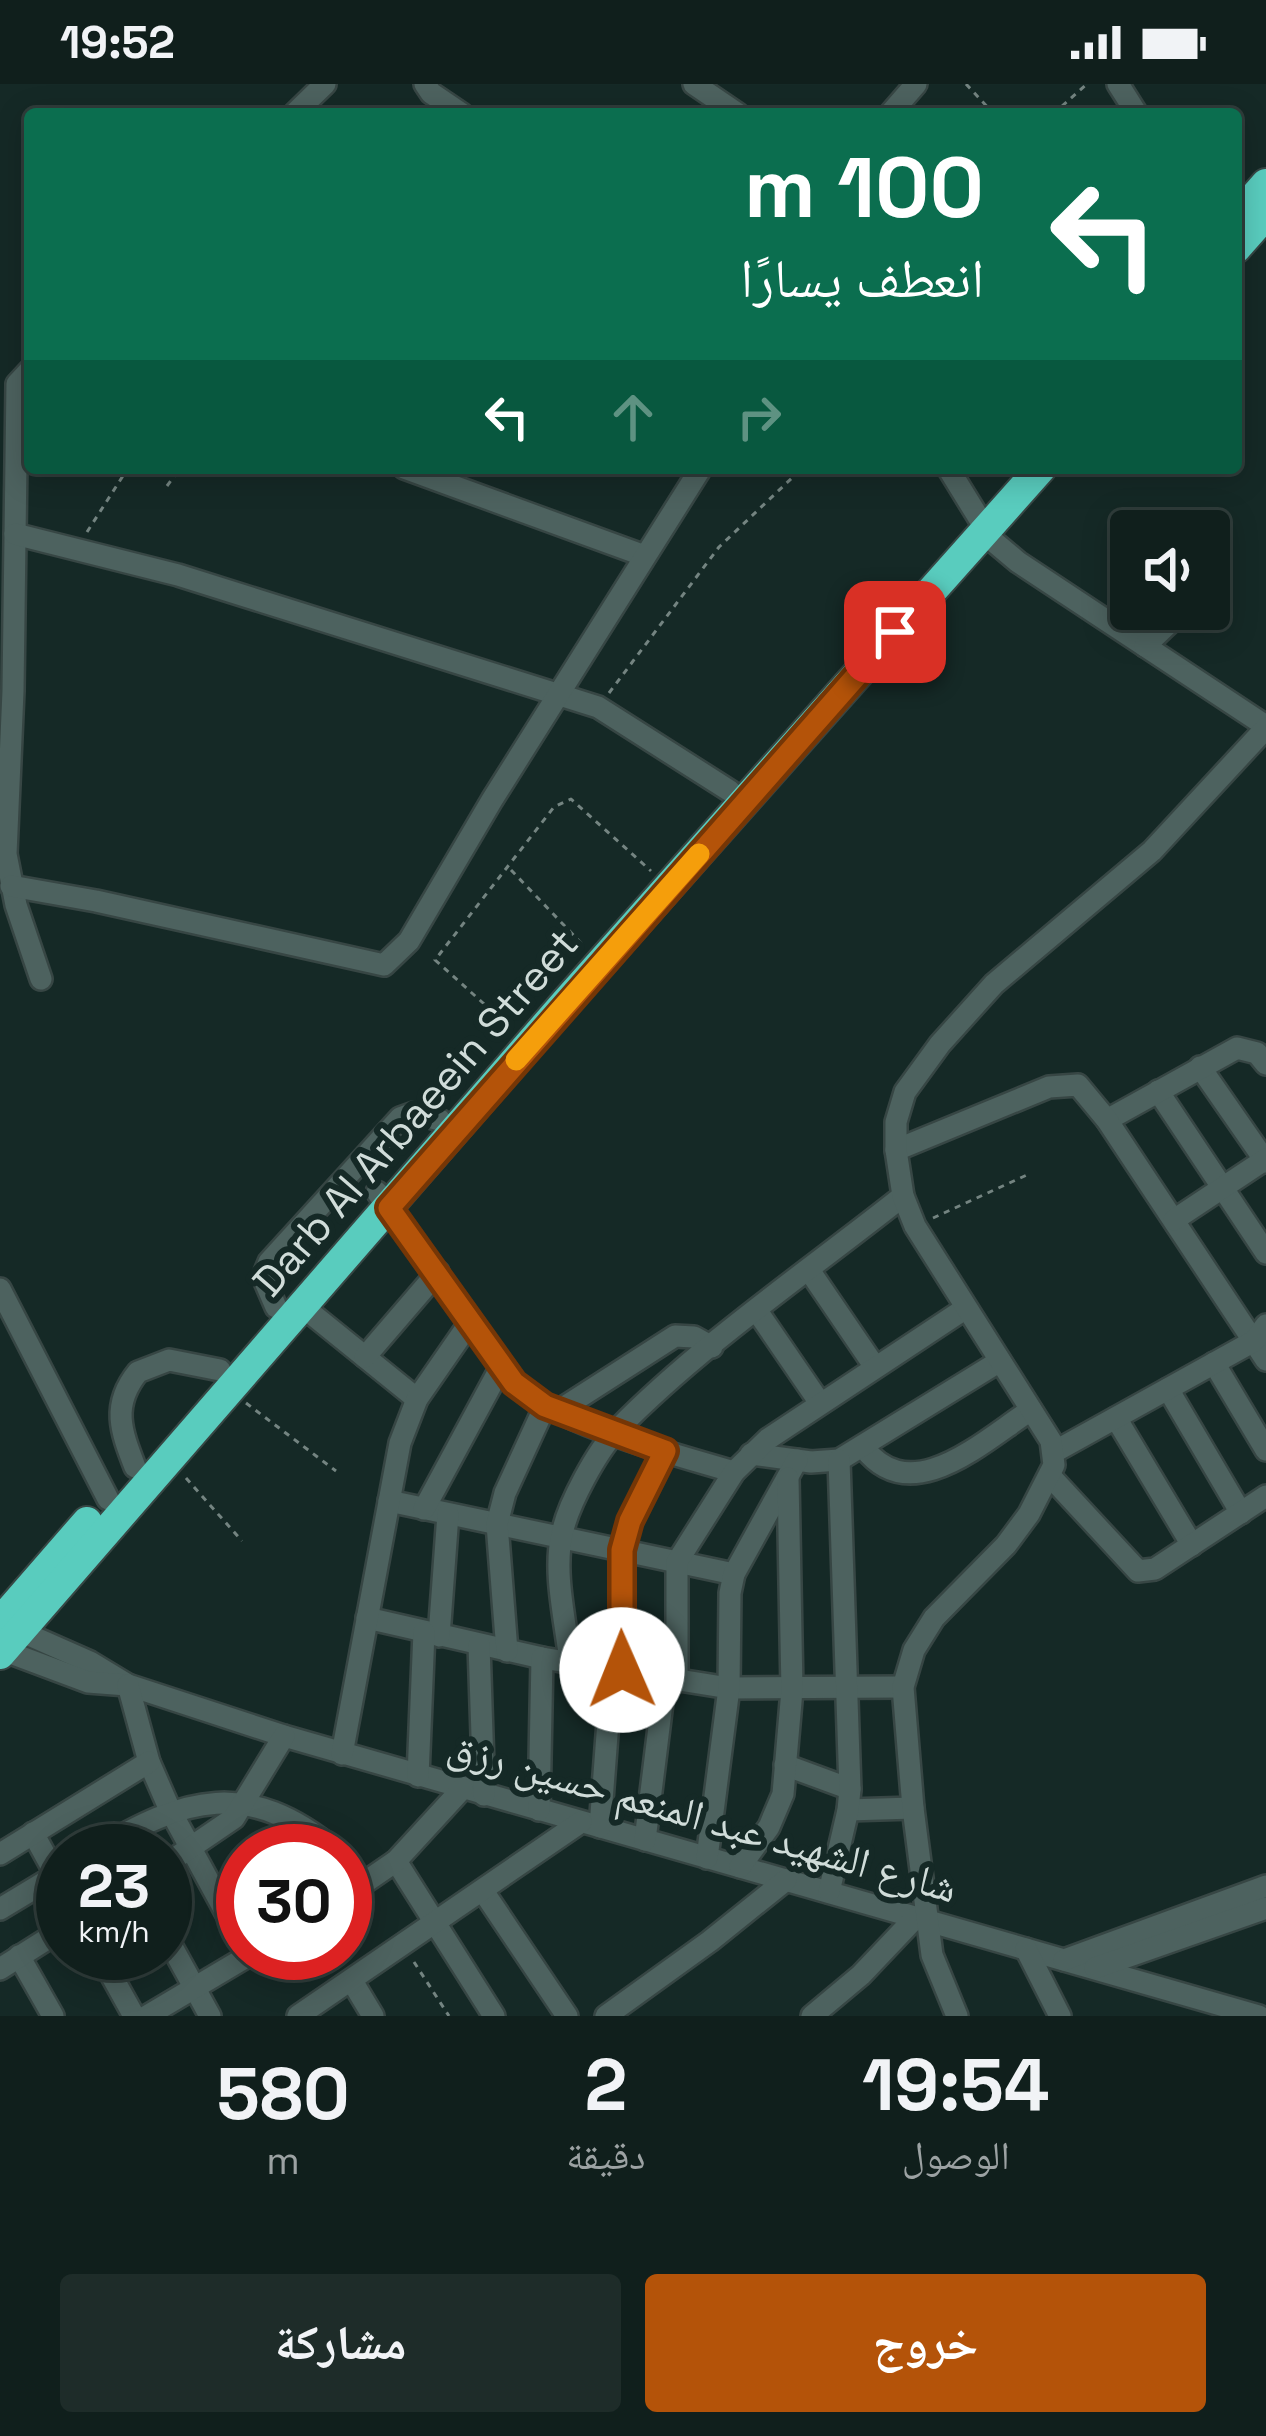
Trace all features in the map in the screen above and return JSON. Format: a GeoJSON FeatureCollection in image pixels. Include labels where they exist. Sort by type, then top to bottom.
{"type":"FeatureCollection","features":[{"type":"Feature","properties":{"kind":"highway"},"geometry":{"type":"LineString","coordinates":[[1242,211],[1266,184]]}},
{"type":"Feature","properties":{"kind":"highway"},"geometry":{"type":"LineString","coordinates":[[1242,241],[1266,214]]}},
{"type":"Feature","properties":{"kind":"highway","name":"Darb Al Arbaeein Street"},"geometry":{"type":"LineString","coordinates":[[4,1638],[108,1499],[224,1380],[383,1200],[980,521],[1011,474]]}},
{"type":"Feature","properties":{"kind":"highway","name":"Darb Al Arbaeein Street"},"geometry":{"type":"LineString","coordinates":[[383,1200],[440,1120],[517,1034],[559,996],[589,951],[655,874],[980,521],[1034,474]]}},
{"type":"Feature","properties":{"kind":"highway","name":"Darb Al Arbaeein Street"},"geometry":{"type":"LineString","coordinates":[[4,1638],[169,1459],[224,1380]]}},
{"type":"Feature","properties":{"kind":"street"},"geometry":{"type":"LineString","coordinates":[[300,108],[325,84]]}},
{"type":"Feature","properties":{"kind":"street"},"geometry":{"type":"LineString","coordinates":[[424,84],[454,108]]}},
{"type":"Feature","properties":{"kind":"street"},"geometry":{"type":"LineString","coordinates":[[694,84],[729,108]]}},
{"type":"Feature","properties":{"kind":"street"},"geometry":{"type":"LineString","coordinates":[[895,108],[916,84]]}},
{"type":"Feature","properties":{"kind":"street"},"geometry":{"type":"LineString","coordinates":[[16,375],[3,853],[41,979]]}},
{"type":"Feature","properties":{"kind":"street"},"geometry":{"type":"LineString","coordinates":[[420,474],[645,556]]}},
{"type":"Feature","properties":{"kind":"street"},"geometry":{"type":"LineString","coordinates":[[11,886],[384,964],[409,941],[696,474]]}},
{"type":"Feature","properties":{"kind":"street"},"geometry":{"type":"LineString","coordinates":[[952,474],[980,521],[1018,562],[1266,727],[1152,851],[1026,956],[964,1016],[905,1092],[896,1122],[903,1196],[915,1226],[1054,1452],[1050,1476],[1006,1545],[934,1618],[914,1650],[903,1687],[921,1919],[957,2016]]}},
{"type":"Feature","properties":{"kind":"street"},"geometry":{"type":"LineString","coordinates":[[15,534],[178,575],[562,694],[598,707],[730,791]]}},
{"type":"Feature","properties":{"kind":"street"},"geometry":{"type":"LineString","coordinates":[[1145,646],[1162,630]]}},
{"type":"Feature","properties":{"kind":"street"},"geometry":{"type":"LineString","coordinates":[[1107,1120],[1237,1048],[1248,1048],[1266,1064]]}},
{"type":"Feature","properties":{"kind":"street"},"geometry":{"type":"LineString","coordinates":[[1174,1220],[1266,1160],[1200,1066]]}},
{"type":"Feature","properties":{"kind":"street"},"geometry":{"type":"LineString","coordinates":[[896,1150],[1064,1083],[1085,1090],[1262,1342],[1054,1452]]}},
{"type":"Feature","properties":{"kind":"street"},"geometry":{"type":"LineString","coordinates":[[1158,1090],[1266,1253]]}},
{"type":"Feature","properties":{"kind":"street"},"geometry":{"type":"LineString","coordinates":[[417,1399],[289,1306],[263,1277],[269,1262],[400,1118],[413,1113],[440,1120]]}},
{"type":"Feature","properties":{"kind":"street"},"geometry":{"type":"LineString","coordinates":[[570,1662],[561,1537],[569,1508],[615,1432],[712,1347],[903,1196]]}},
{"type":"Feature","properties":{"kind":"street"},"geometry":{"type":"LineString","coordinates":[[383,1200],[514,1383],[552,1409],[734,1472]]}},
{"type":"Feature","properties":{"kind":"street"},"geometry":{"type":"LineString","coordinates":[[809,1270],[875,1367]]}},
{"type":"Feature","properties":{"kind":"street"},"geometry":{"type":"LineString","coordinates":[[365,1357],[438,1272]]}},
{"type":"Feature","properties":{"kind":"street"},"geometry":{"type":"LineString","coordinates":[[0,1289],[108,1499]]}},
{"type":"Feature","properties":{"kind":"street"},"geometry":{"type":"LineString","coordinates":[[645,1840],[671,1680],[677,1562],[688,1538],[751,1454],[966,1308]]}},
{"type":"Feature","properties":{"kind":"street"},"geometry":{"type":"LineString","coordinates":[[758,1311],[820,1403]]}},
{"type":"Feature","properties":{"kind":"street"},"geometry":{"type":"LineString","coordinates":[[342,1754],[400,1443],[417,1399],[471,1321]]}},
{"type":"Feature","properties":{"kind":"street"},"geometry":{"type":"LineString","coordinates":[[507,1651],[496,1524],[505,1493],[552,1409],[674,1336],[694,1336],[712,1347]]}},
{"type":"Feature","properties":{"kind":"street"},"geometry":{"type":"LineString","coordinates":[[136,1467],[119,1407],[138,1372],[169,1360],[224,1380]]}},
{"type":"Feature","properties":{"kind":"street"},"geometry":{"type":"LineString","coordinates":[[751,1454],[793,1469],[839,1460],[1000,1360]]}},
{"type":"Feature","properties":{"kind":"street"},"geometry":{"type":"LineString","coordinates":[[1214,1364],[1266,1450]]}},
{"type":"Feature","properties":{"kind":"street"},"geometry":{"type":"LineString","coordinates":[[424,1509],[502,1365]]}},
{"type":"Feature","properties":{"kind":"street"},"geometry":{"type":"LineString","coordinates":[[1168,1389],[1241,1513]]}},
{"type":"Feature","properties":{"kind":"street"},"geometry":{"type":"LineString","coordinates":[[864,1448],[888,1470],[903,1474],[934,1471],[1031,1410]]}},
{"type":"Feature","properties":{"kind":"street"},"geometry":{"type":"LineString","coordinates":[[1116,1418],[1192,1545]]}},
{"type":"Feature","properties":{"kind":"street"},"geometry":{"type":"LineString","coordinates":[[298,2016],[590,1825],[617,1670],[622,1550],[630,1521],[665,1451]]}},
{"type":"Feature","properties":{"kind":"street"},"geometry":{"type":"LineString","coordinates":[[829,1892],[849,1800],[839,1460]]}},
{"type":"Feature","properties":{"kind":"street"},"geometry":{"type":"LineString","coordinates":[[707,1858],[729,1688],[734,1574],[793,1469]]}},
{"type":"Feature","properties":{"kind":"street"},"geometry":{"type":"LineString","coordinates":[[740,1867],[779,1806],[785,1765],[792,1690],[793,1469]]}},
{"type":"Feature","properties":{"kind":"street"},"geometry":{"type":"LineString","coordinates":[[1050,1476],[1138,1571],[1155,1569],[1266,1496]]}},
{"type":"Feature","properties":{"kind":"street"},"geometry":{"type":"LineString","coordinates":[[388,1501],[734,1574]]}},
{"type":"Feature","properties":{"kind":"street"},"geometry":{"type":"LineString","coordinates":[[418,1776],[448,1514]]}},
{"type":"Feature","properties":{"kind":"street"},"geometry":{"type":"LineString","coordinates":[[367,1618],[542,1658],[729,1688],[903,1687]]}},
{"type":"Feature","properties":{"kind":"street","name":"شارع الشهيد عبد المنعم حسين رزق"},"geometry":{"type":"LineString","coordinates":[[4,1638],[88,1682],[128,1684],[342,1754],[1259,2016]]}},
{"type":"Feature","properties":{"kind":"street"},"geometry":{"type":"LineString","coordinates":[[372,1879],[473,1792],[479,1645]]}},
{"type":"Feature","properties":{"kind":"street"},"geometry":{"type":"LineString","coordinates":[[539,1810],[542,1658]]}},
{"type":"Feature","properties":{"kind":"street"},"geometry":{"type":"LineString","coordinates":[[128,1684],[149,1762],[178,1824]]}},
{"type":"Feature","properties":{"kind":"street"},"geometry":{"type":"LineString","coordinates":[[192,1848],[245,1805],[284,1736]]}},
{"type":"Feature","properties":{"kind":"street"},"geometry":{"type":"LineString","coordinates":[[0,1854],[149,1762]]}},
{"type":"Feature","properties":{"kind":"street"},"geometry":{"type":"LineString","coordinates":[[785,1765],[849,1800],[913,1808]]}},
{"type":"Feature","properties":{"kind":"street"},"geometry":{"type":"LineString","coordinates":[[144,1824],[170,1810],[203,1804],[245,1805],[296,1824]]}},
{"type":"Feature","properties":{"kind":"street"},"geometry":{"type":"LineString","coordinates":[[33,1834],[36,1839]]}},
{"type":"Feature","properties":{"kind":"street"},"geometry":{"type":"LineString","coordinates":[[192,1851],[216,1894]]}},
{"type":"Feature","properties":{"kind":"street"},"geometry":{"type":"LineString","coordinates":[[396,1861],[494,2016]]}},
{"type":"Feature","properties":{"kind":"street"},"geometry":{"type":"LineString","coordinates":[[606,2016],[786,1880]]}},
{"type":"Feature","properties":{"kind":"street"},"geometry":{"type":"LineString","coordinates":[[1064,1960],[1266,1886]]}},
{"type":"Feature","properties":{"kind":"street"},"geometry":{"type":"LineString","coordinates":[[0,1909],[36,1891]]}},
{"type":"Feature","properties":{"kind":"street"},"geometry":{"type":"LineString","coordinates":[[483,1891],[567,2016]]}},
{"type":"Feature","properties":{"kind":"street"},"geometry":{"type":"LineString","coordinates":[[1095,1969],[1266,1908]]}},
{"type":"Feature","properties":{"kind":"street"},"geometry":{"type":"LineString","coordinates":[[812,2016],[921,1919]]}},
{"type":"Feature","properties":{"kind":"street"},"geometry":{"type":"LineString","coordinates":[[26,2016],[50,2010],[10,1963],[36,1946]]}},
{"type":"Feature","properties":{"kind":"street"},"geometry":{"type":"LineString","coordinates":[[1026,1949],[1060,2016]]}},
{"type":"Feature","properties":{"kind":"street"},"geometry":{"type":"LineString","coordinates":[[147,2016],[216,1974]]}},
{"type":"Feature","properties":{"kind":"street"},"geometry":{"type":"LineString","coordinates":[[114,1980],[134,2016]]}},
{"type":"Feature","properties":{"kind":"street"},"geometry":{"type":"LineString","coordinates":[[190,1980],[210,2016]]}},
{"type":"Feature","properties":{"kind":"street"},"geometry":{"type":"LineString","coordinates":[[352,1981],[373,2016]]}},
{"type":"Feature","properties":{"kind":"street"},"geometry":{"type":"LineString","coordinates":[[1193,1997],[1208,2016]]}},
{"type":"Feature","properties":{"kind":"path"},"geometry":{"type":"LineString","coordinates":[[966,84],[988,108]]}},
{"type":"Feature","properties":{"kind":"path"},"geometry":{"type":"LineString","coordinates":[[1060,108],[1087,84]]}},
{"type":"Feature","properties":{"kind":"path"},"geometry":{"type":"LineString","coordinates":[[75,547],[104,511],[125,474]]}},
{"type":"Feature","properties":{"kind":"path"},"geometry":{"type":"LineString","coordinates":[[167,486],[176,474]]}},
{"type":"Feature","properties":{"kind":"path"},"geometry":{"type":"LineString","coordinates":[[598,707],[719,547],[794,476]]}},
{"type":"Feature","properties":{"kind":"path"},"geometry":{"type":"LineString","coordinates":[[517,1034],[434,960],[554,807],[572,799],[655,874]]}},
{"type":"Feature","properties":{"kind":"path"},"geometry":{"type":"LineString","coordinates":[[509,868],[589,951]]}},
{"type":"Feature","properties":{"kind":"path"},"geometry":{"type":"LineString","coordinates":[[915,1226],[1029,1174]]}},
{"type":"Feature","properties":{"kind":"path"},"geometry":{"type":"LineString","coordinates":[[224,1380],[336,1471]]}},
{"type":"Feature","properties":{"kind":"path"},"geometry":{"type":"LineString","coordinates":[[169,1459],[242,1541]]}},
{"type":"Feature","properties":{"kind":"path"},"geometry":{"type":"LineString","coordinates":[[403,1946],[449,2016]]}},
{"type":"Feature","properties":{"kind":"slow traffic"},"geometry":{"type":"LineString","coordinates":[[516,1060],[699,854]]}},
{"type":"Feature","properties":{"kind":"route"},"geometry":{"type":"LineString","coordinates":[[622,1670],[622,1550],[630,1521],[665,1451],[545,1406],[514,1383],[389,1208],[895,632]]}}]}
